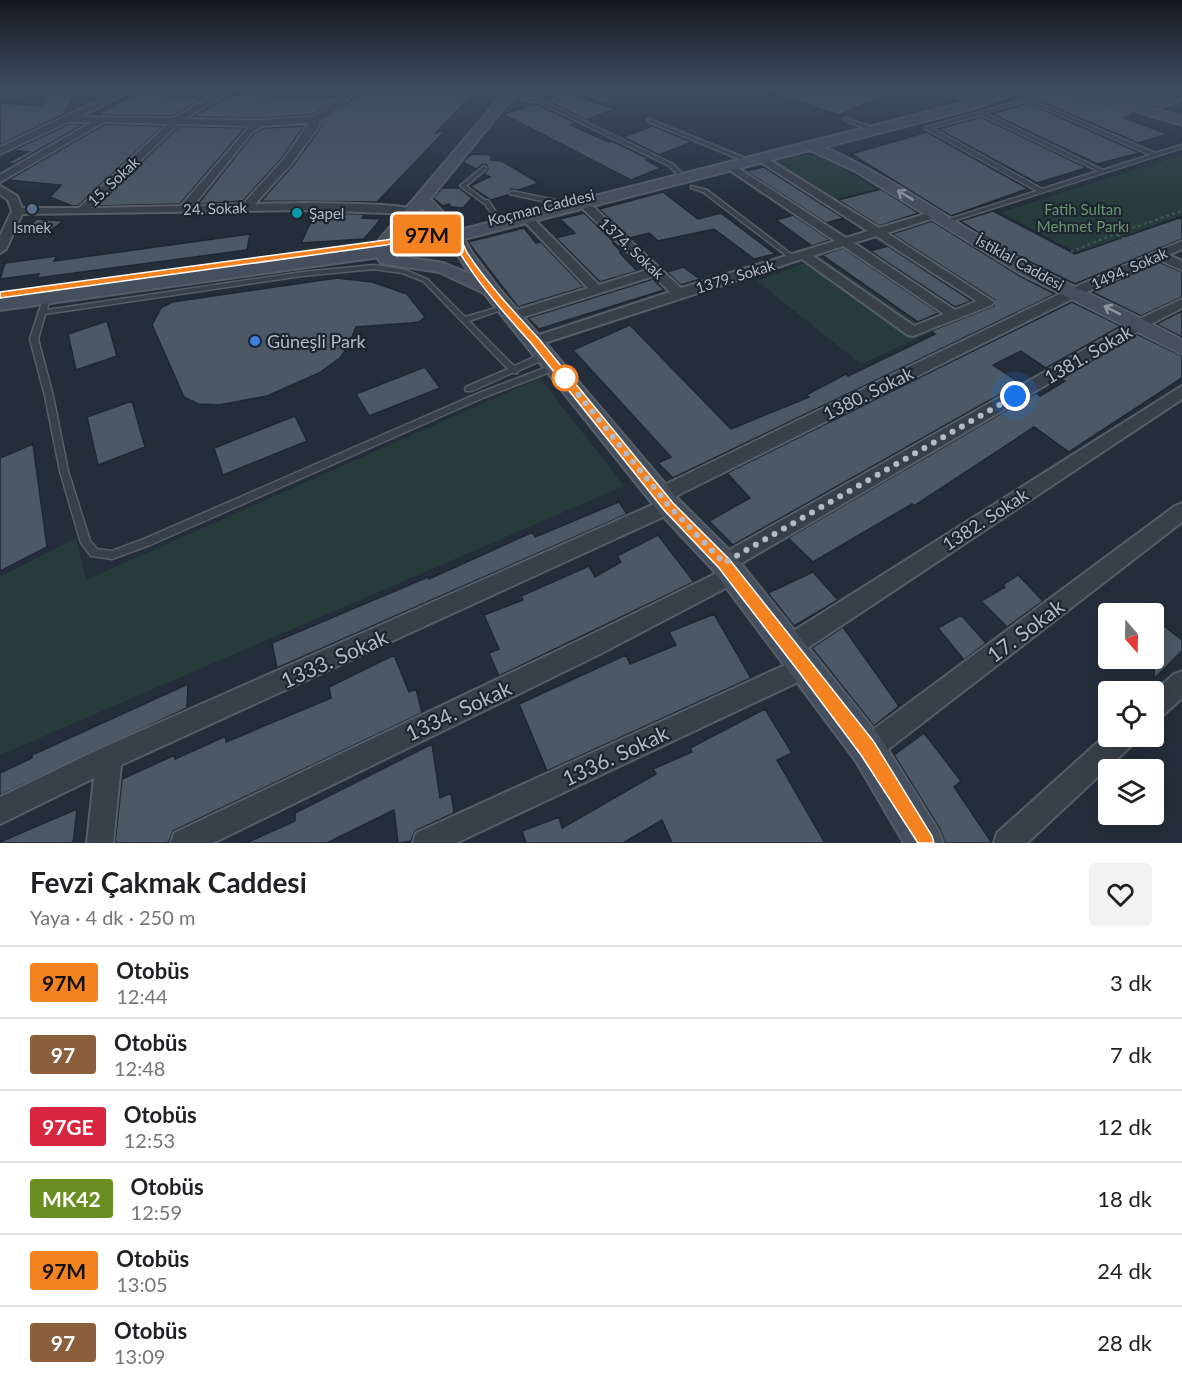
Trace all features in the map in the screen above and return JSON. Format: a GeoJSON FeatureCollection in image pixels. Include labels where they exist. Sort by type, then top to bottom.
{"type":"FeatureCollection","features":[{"type":"Feature","properties":{"kind":"main road"},"geometry":{"type":"LineString","coordinates":[[386,242],[482,127]]}},
{"type":"Feature","properties":{"kind":"main road","name":"Koçman Caddesi"},"geometry":{"type":"LineString","coordinates":[[0,295],[386,242],[450,236],[584,204],[790,146],[866,127]]}},
{"type":"Feature","properties":{"kind":"main road","name":"Koçman Caddesi"},"geometry":{"type":"LineString","coordinates":[[450,236],[497,218],[555,202],[680,173],[763,159],[814,147],[878,127]]}},
{"type":"Feature","properties":{"kind":"main road"},"geometry":{"type":"LineString","coordinates":[[832,142],[829,145],[831,148],[862,169]]}},
{"type":"Feature","properties":{"kind":"main road"},"geometry":{"type":"LineString","coordinates":[[790,146],[803,144],[814,147],[862,169]]}},
{"type":"Feature","properties":{"kind":"main road","name":"İstiklal Caddesi"},"geometry":{"type":"LineString","coordinates":[[862,169],[1027,270],[1140,324],[1182,348]]}},
{"type":"Feature","properties":{"kind":"main road"},"geometry":{"type":"LineString","coordinates":[[417,206],[450,236],[664,501],[728,569],[868,748],[925,843]]}},
{"type":"Feature","properties":{"kind":"main road"},"geometry":{"type":"LineString","coordinates":[[0,304],[44,305],[354,255],[450,236]]}},
{"type":"Feature","properties":{"kind":"main road"},"geometry":{"type":"LineString","coordinates":[[443,268],[438,258],[450,236]]}},
{"type":"Feature","properties":{"kind":"main road"},"geometry":{"type":"LineString","coordinates":[[354,255],[408,261],[443,268],[503,304]]}},
{"type":"Feature","properties":{"kind":"street"},"geometry":{"type":"LineString","coordinates":[[0,151],[49,127]]}},
{"type":"Feature","properties":{"kind":"street"},"geometry":{"type":"LineString","coordinates":[[0,179],[89,127]]}},
{"type":"Feature","properties":{"kind":"street","name":"15. Sokak"},"geometry":{"type":"LineString","coordinates":[[82,211],[169,127]]}},
{"type":"Feature","properties":{"kind":"street"},"geometry":{"type":"LineString","coordinates":[[185,208],[254,127]]}},
{"type":"Feature","properties":{"kind":"street"},"geometry":{"type":"LineString","coordinates":[[247,206],[288,160],[313,127]]}},
{"type":"Feature","properties":{"kind":"street"},"geometry":{"type":"LineString","coordinates":[[763,159],[987,302],[913,332],[798,257]]}},
{"type":"Feature","properties":{"kind":"street"},"geometry":{"type":"LineString","coordinates":[[736,163],[845,242],[954,315]]}},
{"type":"Feature","properties":{"kind":"street"},"geometry":{"type":"LineString","coordinates":[[0,189],[13,198],[18,211],[0,249]]}},
{"type":"Feature","properties":{"kind":"street","name":"1374. Sokak"},"geometry":{"type":"LineString","coordinates":[[584,204],[679,293]]}},
{"type":"Feature","properties":{"kind":"street","name":"24. Sokak"},"geometry":{"type":"LineString","coordinates":[[18,211],[247,206],[417,206]]}},
{"type":"Feature","properties":{"kind":"street"},"geometry":{"type":"LineString","coordinates":[[527,218],[597,290]]}},
{"type":"Feature","properties":{"kind":"street","name":"1379. Sokak"},"geometry":{"type":"LineString","coordinates":[[546,354],[679,293],[879,232],[942,218]]}},
{"type":"Feature","properties":{"kind":"street","name":"1494. Sokak"},"geometry":{"type":"LineString","coordinates":[[1075,292],[1182,245]]}},
{"type":"Feature","properties":{"kind":"street"},"geometry":{"type":"LineString","coordinates":[[1158,255],[1182,266]]}},
{"type":"Feature","properties":{"kind":"street"},"geometry":{"type":"LineString","coordinates":[[503,304],[597,290],[657,271]]}},
{"type":"Feature","properties":{"kind":"street","name":"1380. Sokak"},"geometry":{"type":"LineString","coordinates":[[664,501],[1075,292]]}},
{"type":"Feature","properties":{"kind":"street","name":"1381. Sokak"},"geometry":{"type":"LineString","coordinates":[[728,569],[1140,324],[1182,303]]}},
{"type":"Feature","properties":{"kind":"street","name":"1382. Sokak"},"geometry":{"type":"LineString","coordinates":[[797,657],[1182,391]]}},
{"type":"Feature","properties":{"kind":"street","name":"1333. Sokak"},"geometry":{"type":"LineString","coordinates":[[0,811],[109,758],[664,501]]}},
{"type":"Feature","properties":{"kind":"street","name":"17. Sokak"},"geometry":{"type":"LineString","coordinates":[[868,748],[1182,511]]}},
{"type":"Feature","properties":{"kind":"street","name":"1334. Sokak"},"geometry":{"type":"LineString","coordinates":[[184,843],[592,646],[728,569]]}},
{"type":"Feature","properties":{"kind":"street","name":"1336. Sokak"},"geometry":{"type":"LineString","coordinates":[[426,843],[797,657]]}},
{"type":"Feature","properties":{"kind":"street"},"geometry":{"type":"LineString","coordinates":[[1164,699],[1182,682]]}},
{"type":"Feature","properties":{"kind":"street"},"geometry":{"type":"LineString","coordinates":[[1007,843],[1111,747]]}},
{"type":"Feature","properties":{"kind":"street"},"geometry":{"type":"LineString","coordinates":[[100,843],[109,758]]}},
{"type":"Feature","properties":{"kind":"lane"},"geometry":{"type":"LineString","coordinates":[[593,127],[671,165],[680,173]]}},
{"type":"Feature","properties":{"kind":"lane"},"geometry":{"type":"LineString","coordinates":[[664,127],[736,163]]}},
{"type":"Feature","properties":{"kind":"lane"},"geometry":{"type":"LineString","coordinates":[[930,127],[928,128],[1042,190]]}},
{"type":"Feature","properties":{"kind":"lane"},"geometry":{"type":"LineString","coordinates":[[1009,127],[1102,171]]}},
{"type":"Feature","properties":{"kind":"lane"},"geometry":{"type":"LineString","coordinates":[[1091,127],[1155,155]]}},
{"type":"Feature","properties":{"kind":"lane"},"geometry":{"type":"LineString","coordinates":[[942,218],[1042,190],[1182,146]]}},
{"type":"Feature","properties":{"kind":"lane"},"geometry":{"type":"LineString","coordinates":[[484,168],[463,186],[485,202],[497,218]]}},
{"type":"Feature","properties":{"kind":"lane"},"geometry":{"type":"LineString","coordinates":[[693,187],[705,191],[798,257]]}},
{"type":"Feature","properties":{"kind":"lane"},"geometry":{"type":"LineString","coordinates":[[512,193],[555,202]]}},
{"type":"Feature","properties":{"kind":"lane"},"geometry":{"type":"LineString","coordinates":[[514,371],[426,280],[403,271],[374,267],[313,272],[44,305],[34,339],[49,396],[64,471],[86,543],[94,553],[112,555],[482,395],[546,354]]}},
{"type":"Feature","properties":{"kind":"lane"},"geometry":{"type":"LineString","coordinates":[[464,320],[503,304]]}},
{"type":"Feature","properties":{"kind":"lane"},"geometry":{"type":"LineString","coordinates":[[470,389],[514,371],[546,354]]}},
{"type":"Feature","properties":{"kind":"path"},"geometry":{"type":"LineString","coordinates":[[1027,270],[1115,234],[1182,211]]}},
{"type":"Feature","properties":{"kind":"path"},"geometry":{"type":"LineString","coordinates":[[1115,234],[1158,255]]}},
{"type":"Feature","properties":{"kind":"green space"},"geometry":{"type":"Polygon","coordinates":[[[806,154],[825,157],[877,189],[831,200],[772,162],[806,154]]]}},
{"type":"Feature","properties":{"kind":"green space","name":"Fatih Sultan Mehmet Parkı"},"geometry":{"type":"Polygon","coordinates":[[[1182,155],[1182,215],[1077,253],[1001,212],[1182,155]]]}},
{"type":"Feature","properties":{"kind":"green space"},"geometry":{"type":"Polygon","coordinates":[[[820,257],[931,332],[861,364],[757,281],[820,257]]]}},
{"type":"Feature","properties":{"kind":"green space"},"geometry":{"type":"Polygon","coordinates":[[[540,378],[624,486],[0,755],[0,577],[76,538],[86,580],[540,378]]]}},
{"type":"Feature","properties":{"kind":"building"},"geometry":{"type":"Polygon","coordinates":[[[0,127],[37,127],[0,145],[0,127]]]}},
{"type":"Feature","properties":{"kind":"building"},"geometry":{"type":"Polygon","coordinates":[[[62,127],[78,127],[14,164],[6,163],[28,152],[14,150],[62,127]]]}},
{"type":"Feature","properties":{"kind":"building"},"geometry":{"type":"Polygon","coordinates":[[[99,127],[162,127],[78,206],[72,206],[50,197],[61,185],[8,180],[99,127]]]}},
{"type":"Feature","properties":{"kind":"building"},"geometry":{"type":"Polygon","coordinates":[[[178,127],[245,128],[180,204],[97,206],[178,127]]]}},
{"type":"Feature","properties":{"kind":"building"},"geometry":{"type":"Polygon","coordinates":[[[303,127],[282,158],[243,201],[198,204],[253,134],[264,128],[303,127]]]}},
{"type":"Feature","properties":{"kind":"building"},"geometry":{"type":"Polygon","coordinates":[[[321,127],[441,127],[436,133],[446,130],[377,202],[261,201],[294,164],[321,127]]]}},
{"type":"Feature","properties":{"kind":"building"},"geometry":{"type":"Polygon","coordinates":[[[529,127],[576,127],[608,142],[612,141],[649,159],[646,160],[661,168],[631,180],[529,127]]]}},
{"type":"Feature","properties":{"kind":"building"},"geometry":{"type":"Polygon","coordinates":[[[649,127],[656,127],[692,142],[659,155],[623,137],[649,127]]]}},
{"type":"Feature","properties":{"kind":"building"},"geometry":{"type":"Polygon","coordinates":[[[1003,127],[1086,168],[1037,183],[938,129],[1003,127]]]}},
{"type":"Feature","properties":{"kind":"building"},"geometry":{"type":"Polygon","coordinates":[[[1020,127],[1083,127],[1140,153],[1097,164],[1020,127]]]}},
{"type":"Feature","properties":{"kind":"building"},"geometry":{"type":"Polygon","coordinates":[[[1101,127],[1150,127],[1168,134],[1138,143],[1101,127]]]}},
{"type":"Feature","properties":{"kind":"building"},"geometry":{"type":"Polygon","coordinates":[[[927,132],[1027,189],[951,216],[851,154],[927,132]]]}},
{"type":"Feature","properties":{"kind":"building"},"geometry":{"type":"Polygon","coordinates":[[[472,154],[491,155],[491,160],[502,161],[539,183],[519,190],[511,189],[507,195],[491,200],[470,186],[490,177],[484,174],[488,169],[487,165],[483,164],[476,169],[463,162],[472,154]]]}},
{"type":"Feature","properties":{"kind":"building"},"geometry":{"type":"Polygon","coordinates":[[[764,167],[844,218],[826,223],[746,171],[764,167]]]}},
{"type":"Feature","properties":{"kind":"building"},"geometry":{"type":"Polygon","coordinates":[[[442,188],[459,188],[472,198],[463,208],[451,207],[449,204],[443,206],[433,198],[442,188]]]}},
{"type":"Feature","properties":{"kind":"building"},"geometry":{"type":"Polygon","coordinates":[[[881,189],[919,213],[879,226],[838,200],[881,189]]]}},
{"type":"Feature","properties":{"kind":"building"},"geometry":{"type":"Polygon","coordinates":[[[663,192],[698,219],[721,213],[775,254],[754,259],[714,229],[658,241],[649,233],[630,238],[599,209],[663,192]]]}},
{"type":"Feature","properties":{"kind":"building"},"geometry":{"type":"Polygon","coordinates":[[[993,211],[1075,254],[1182,217],[1182,239],[1075,284],[1008,251],[960,221],[993,211]]]}},
{"type":"Feature","properties":{"kind":"building"},"geometry":{"type":"Polygon","coordinates":[[[293,212],[365,214],[362,218],[381,219],[364,239],[301,243],[315,213],[293,212]]]}},
{"type":"Feature","properties":{"kind":"building"},"geometry":{"type":"Polygon","coordinates":[[[584,213],[615,243],[613,243],[622,253],[620,253],[637,271],[600,282],[556,238],[575,233],[560,219],[584,213]]]}},
{"type":"Feature","properties":{"kind":"building"},"geometry":{"type":"Polygon","coordinates":[[[793,215],[830,240],[812,246],[776,220],[793,215]]]}},
{"type":"Feature","properties":{"kind":"building"},"geometry":{"type":"Polygon","coordinates":[[[37,219],[63,221],[46,234],[18,234],[37,219]]]}},
{"type":"Feature","properties":{"kind":"building"},"geometry":{"type":"Polygon","coordinates":[[[932,221],[1020,276],[1055,294],[673,478],[658,463],[671,457],[573,350],[630,325],[731,429],[809,397],[806,395],[846,374],[848,376],[935,334],[931,331],[994,306],[995,300],[892,234],[932,221]]]}},
{"type":"Feature","properties":{"kind":"building"},"geometry":{"type":"Polygon","coordinates":[[[524,228],[536,243],[541,242],[584,287],[518,307],[468,242],[524,228]]]}},
{"type":"Feature","properties":{"kind":"building"},"geometry":{"type":"Polygon","coordinates":[[[250,234],[247,250],[37,278],[39,274],[0,279],[5,263],[57,256],[54,261],[250,234]]]}},
{"type":"Feature","properties":{"kind":"building"},"geometry":{"type":"Polygon","coordinates":[[[888,246],[972,301],[955,307],[870,251],[888,246]]]}},
{"type":"Feature","properties":{"kind":"building"},"geometry":{"type":"Polygon","coordinates":[[[843,248],[939,313],[918,322],[822,255],[843,248]]]}},
{"type":"Feature","properties":{"kind":"building"},"geometry":{"type":"Polygon","coordinates":[[[1159,262],[1182,272],[1182,297],[1141,316],[1092,292],[1159,262]]]}},
{"type":"Feature","properties":{"kind":"building"},"geometry":{"type":"Polygon","coordinates":[[[683,267],[700,279],[681,285],[667,272],[683,267]]]}},
{"type":"Feature","properties":{"kind":"building","name":"Güneşli Park"},"geometry":{"type":"Polygon","coordinates":[[[337,278],[372,282],[407,294],[425,317],[419,322],[356,327],[348,347],[340,358],[319,373],[267,396],[219,405],[198,404],[184,397],[152,325],[161,308],[172,302],[337,278]]]}},
{"type":"Feature","properties":{"kind":"building"},"geometry":{"type":"Polygon","coordinates":[[[653,279],[664,290],[539,329],[528,318],[653,279]]]}},
{"type":"Feature","properties":{"kind":"building"},"geometry":{"type":"Polygon","coordinates":[[[1072,302],[1121,326],[1046,368],[1021,351],[993,365],[1020,383],[733,545],[709,521],[750,498],[727,473],[1072,302]]]}},
{"type":"Feature","properties":{"kind":"building"},"geometry":{"type":"Polygon","coordinates":[[[1182,311],[1182,337],[1156,324],[1182,311]]]}},
{"type":"Feature","properties":{"kind":"building"},"geometry":{"type":"Polygon","coordinates":[[[107,321],[117,356],[76,370],[68,334],[107,321]]]}},
{"type":"Feature","properties":{"kind":"building"},"geometry":{"type":"Polygon","coordinates":[[[1137,334],[1182,356],[1182,378],[1069,452],[1034,427],[914,506],[912,504],[813,562],[788,538],[1036,393],[1040,396],[1065,381],[1061,379],[1137,334]]]}},
{"type":"Feature","properties":{"kind":"building"},"geometry":{"type":"Polygon","coordinates":[[[425,367],[440,388],[369,416],[356,394],[425,367]]]}},
{"type":"Feature","properties":{"kind":"building"},"geometry":{"type":"Polygon","coordinates":[[[132,401],[145,447],[98,465],[87,417],[132,401]]]}},
{"type":"Feature","properties":{"kind":"building"},"geometry":{"type":"Polygon","coordinates":[[[295,416],[307,441],[223,475],[214,448],[295,416]]]}},
{"type":"Feature","properties":{"kind":"building"},"geometry":{"type":"Polygon","coordinates":[[[33,444],[47,547],[0,571],[0,458],[33,444]]]}},
{"type":"Feature","properties":{"kind":"building"},"geometry":{"type":"Polygon","coordinates":[[[619,502],[627,514],[277,668],[272,643],[428,577],[429,579],[533,532],[535,537],[619,502]]]}},
{"type":"Feature","properties":{"kind":"building"},"geometry":{"type":"Polygon","coordinates":[[[658,535],[694,582],[499,676],[489,653],[499,649],[484,615],[523,600],[521,596],[589,566],[595,577],[621,562],[617,556],[658,535]]]}},
{"type":"Feature","properties":{"kind":"building"},"geometry":{"type":"Polygon","coordinates":[[[813,572],[838,600],[794,626],[768,593],[813,572]]]}},
{"type":"Feature","properties":{"kind":"building"},"geometry":{"type":"Polygon","coordinates":[[[1018,575],[1043,601],[1007,627],[981,601],[1005,587],[1003,585],[1018,575]]]}},
{"type":"Feature","properties":{"kind":"building"},"geometry":{"type":"Polygon","coordinates":[[[714,614],[751,678],[547,771],[519,704],[626,655],[630,664],[676,645],[669,632],[714,614]]]}},
{"type":"Feature","properties":{"kind":"building"},"geometry":{"type":"Polygon","coordinates":[[[961,615],[986,643],[964,660],[938,628],[961,615]]]}},
{"type":"Feature","properties":{"kind":"building"},"geometry":{"type":"Polygon","coordinates":[[[1164,626],[1182,640],[1182,651],[1164,669],[1164,626]]]}},
{"type":"Feature","properties":{"kind":"building"},"geometry":{"type":"Polygon","coordinates":[[[843,627],[899,706],[874,726],[812,648],[843,627]]]}},
{"type":"Feature","properties":{"kind":"building"},"geometry":{"type":"Polygon","coordinates":[[[394,655],[409,692],[416,689],[422,713],[173,831],[169,842],[115,843],[122,779],[175,755],[175,759],[226,736],[226,742],[331,698],[329,687],[394,655]]]}},
{"type":"Feature","properties":{"kind":"building"},"geometry":{"type":"Polygon","coordinates":[[[1154,669],[1164,669],[1154,679],[1154,669]]]}},
{"type":"Feature","properties":{"kind":"building"},"geometry":{"type":"Polygon","coordinates":[[[188,684],[187,708],[0,795],[0,773],[32,758],[32,755],[188,684]]]}},
{"type":"Feature","properties":{"kind":"building"},"geometry":{"type":"Polygon","coordinates":[[[765,709],[792,753],[777,760],[825,843],[672,843],[662,820],[623,843],[526,843],[522,831],[559,817],[562,828],[656,774],[653,769],[692,752],[690,748],[765,709]]]}},
{"type":"Feature","properties":{"kind":"building"},"geometry":{"type":"Polygon","coordinates":[[[924,733],[961,781],[954,787],[992,843],[945,843],[940,829],[894,755],[924,733]]]}},
{"type":"Feature","properties":{"kind":"building"},"geometry":{"type":"Polygon","coordinates":[[[432,744],[440,798],[451,793],[454,813],[415,831],[411,841],[398,843],[394,810],[327,843],[246,843],[295,821],[295,813],[432,744]]]}},
{"type":"Feature","properties":{"kind":"building"},"geometry":{"type":"Polygon","coordinates":[[[77,809],[73,843],[0,843],[0,842],[77,809]]]}},
{"type":"Feature","properties":{"kind":"bus line","name":"97M"},"geometry":{"type":"LineString","coordinates":[[0,295],[386,242],[451,229],[464,254],[512,316],[535,341],[669,506],[724,563],[868,748],[925,843]]}},
{"type":"Feature","properties":{"kind":"place","name":"Ismek"},"geometry":{"type":"Point","coordinates":[32,209]}},
{"type":"Feature","properties":{"kind":"place","name":"Şapel"},"geometry":{"type":"Point","coordinates":[297,213]}},
{"type":"Feature","properties":{"kind":"place","name":"Güneşli Park"},"geometry":{"type":"Point","coordinates":[255,341]}},
{"type":"Feature","properties":{"kind":"route"},"geometry":{"type":"LineString","coordinates":[[565,378],[669,506],[724,563],[1015,396]]}}]}
